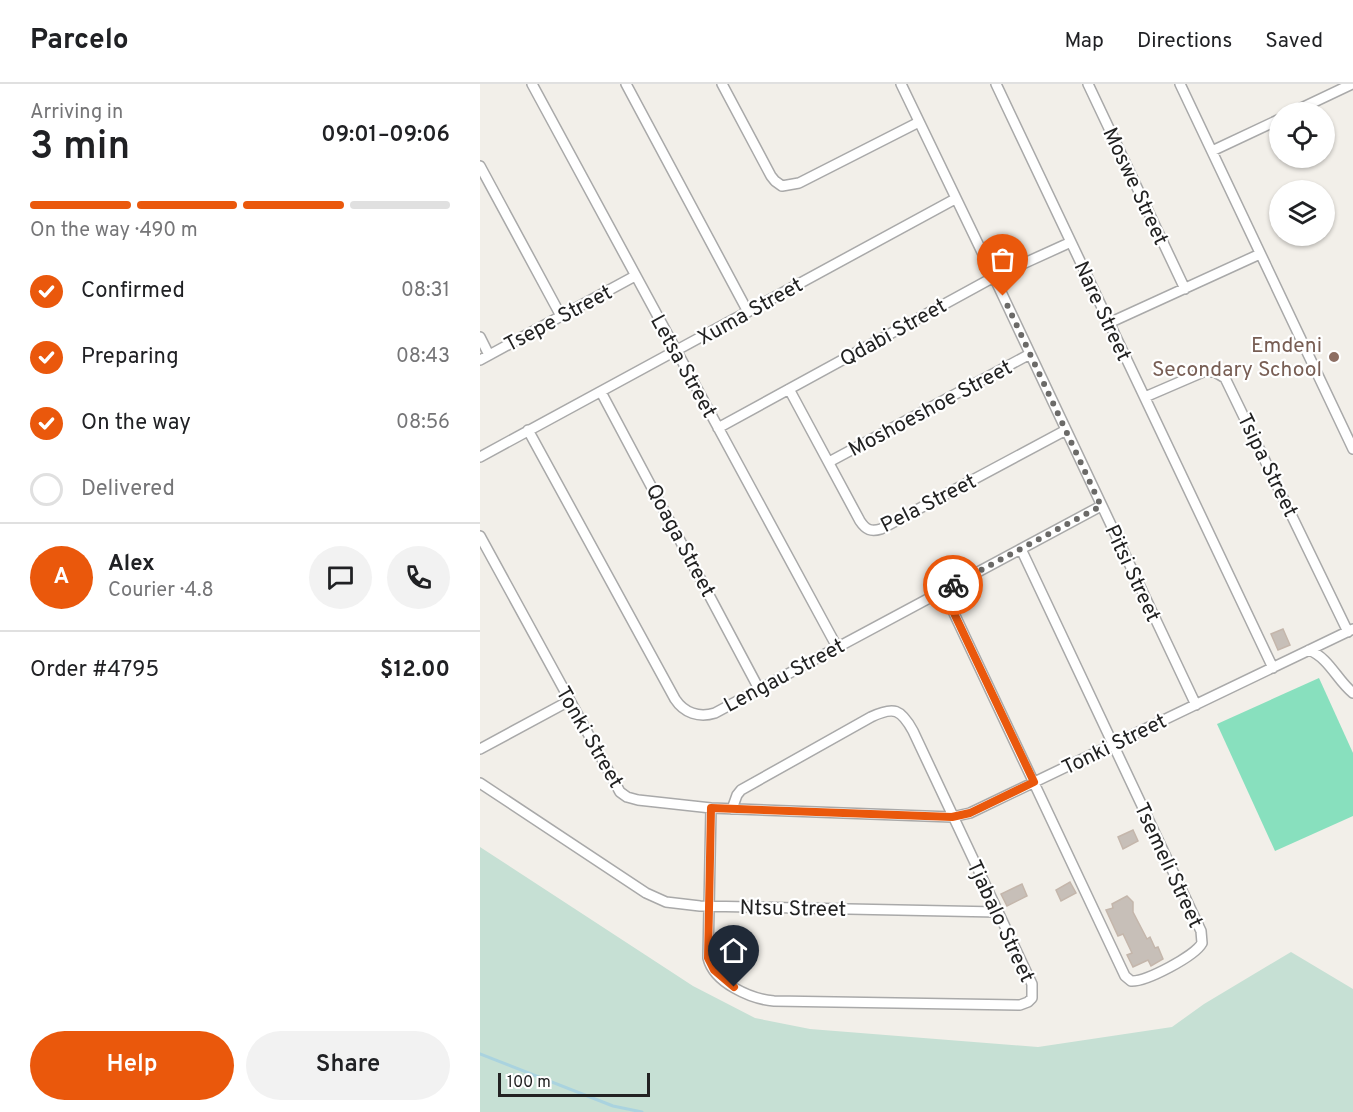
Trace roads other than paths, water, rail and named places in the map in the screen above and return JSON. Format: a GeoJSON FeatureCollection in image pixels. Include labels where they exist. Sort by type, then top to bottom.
{"type":"FeatureCollection","features":[{"type":"Feature","properties":{"kind":"street","name":"Letsa Street"},"geometry":{"type":"LineString","coordinates":[[532,84],[837,647]]}},
{"type":"Feature","properties":{"kind":"street"},"geometry":{"type":"LineString","coordinates":[[626,84],[748,312]]}},
{"type":"Feature","properties":{"kind":"street"},"geometry":{"type":"LineString","coordinates":[[722,84],[771,176],[782,186],[799,183],[919,122]]}},
{"type":"Feature","properties":{"kind":"street","name":"Pitsi Street"},"geometry":{"type":"LineString","coordinates":[[901,84],[1196,705]]}},
{"type":"Feature","properties":{"kind":"street","name":"Nare Street"},"geometry":{"type":"LineString","coordinates":[[996,84],[1273,668]]}},
{"type":"Feature","properties":{"kind":"street","name":"Moswe Street"},"geometry":{"type":"LineString","coordinates":[[1088,84],[1185,289]]}},
{"type":"Feature","properties":{"kind":"street"},"geometry":{"type":"LineString","coordinates":[[1180,84],[1353,448]]}},
{"type":"Feature","properties":{"kind":"street"},"geometry":{"type":"LineString","coordinates":[[1314,102],[1352,84]]}},
{"type":"Feature","properties":{"kind":"street"},"geometry":{"type":"LineString","coordinates":[[1212,151],[1269,124]]}},
{"type":"Feature","properties":{"kind":"street"},"geometry":{"type":"LineString","coordinates":[[480,166],[561,316]]}},
{"type":"Feature","properties":{"kind":"street","name":"Xuma Street"},"geometry":{"type":"LineString","coordinates":[[480,457],[955,199]]}},
{"type":"Feature","properties":{"kind":"street","name":"Qdabi Street"},"geometry":{"type":"LineString","coordinates":[[718,428],[994,277],[1071,242]]}},
{"type":"Feature","properties":{"kind":"street"},"geometry":{"type":"LineString","coordinates":[[1109,323],[1260,254]]}},
{"type":"Feature","properties":{"kind":"street","name":"Tsepe Street"},"geometry":{"type":"LineString","coordinates":[[484,357],[635,276]]}},
{"type":"Feature","properties":{"kind":"street"},"geometry":{"type":"LineString","coordinates":[[480,337],[484,357]]}},
{"type":"Feature","properties":{"kind":"street","name":"Moshoeshoe Street"},"geometry":{"type":"LineString","coordinates":[[829,462],[1030,354]]}},
{"type":"Feature","properties":{"kind":"street","name":"Tsipa Street"},"geometry":{"type":"LineString","coordinates":[[1144,397],[1203,372],[1215,372],[1225,378],[1350,630]]}},
{"type":"Feature","properties":{"kind":"street","name":"Pela Street"},"geometry":{"type":"LineString","coordinates":[[789,389],[864,527],[874,531],[1066,430]]}},
{"type":"Feature","properties":{"kind":"street","name":"Qoaga Street"},"geometry":{"type":"LineString","coordinates":[[601,392],[759,688]]}},
{"type":"Feature","properties":{"kind":"street","name":"Lengau Street"},"geometry":{"type":"LineString","coordinates":[[528,430],[679,706],[691,713],[708,715],[1101,506]]}},
{"type":"Feature","properties":{"kind":"street","name":"Tonki Street"},"geometry":{"type":"LineString","coordinates":[[480,536],[620,792],[627,797],[639,800],[711,808],[952,817],[970,813],[1350,630]]}},
{"type":"Feature","properties":{"kind":"street","name":"Tsemeli Street"},"geometry":{"type":"LineString","coordinates":[[943,590],[1125,976],[1131,981],[1145,979],[1195,951],[1201,945],[1202,937],[1021,549]]}},
{"type":"Feature","properties":{"kind":"street"},"geometry":{"type":"LineString","coordinates":[[1309,650],[1317,653],[1329,664],[1342,684],[1353,693]]}},
{"type":"Feature","properties":{"kind":"street"},"geometry":{"type":"LineString","coordinates":[[480,749],[569,701]]}},
{"type":"Feature","properties":{"kind":"street","name":"Tjabalo Street"},"geometry":{"type":"LineString","coordinates":[[711,808],[710,963],[727,982],[757,998],[774,1001],[1022,1005],[1032,998],[1032,984],[909,724],[898,712],[891,710],[871,717],[741,790],[732,809]]}},
{"type":"Feature","properties":{"kind":"street","name":"Ntsu Street"},"geometry":{"type":"LineString","coordinates":[[480,783],[653,897],[673,903],[709,906],[997,912]]}},
{"type":"Feature","properties":{"kind":"waterway"},"geometry":{"type":"LineString","coordinates":[[480,1054],[613,1106],[642,1112]]}},
{"type":"Feature","properties":{"kind":"place","name":"Emdeni Secondary School"},"geometry":{"type":"Point","coordinates":[1334,357]}}]}
